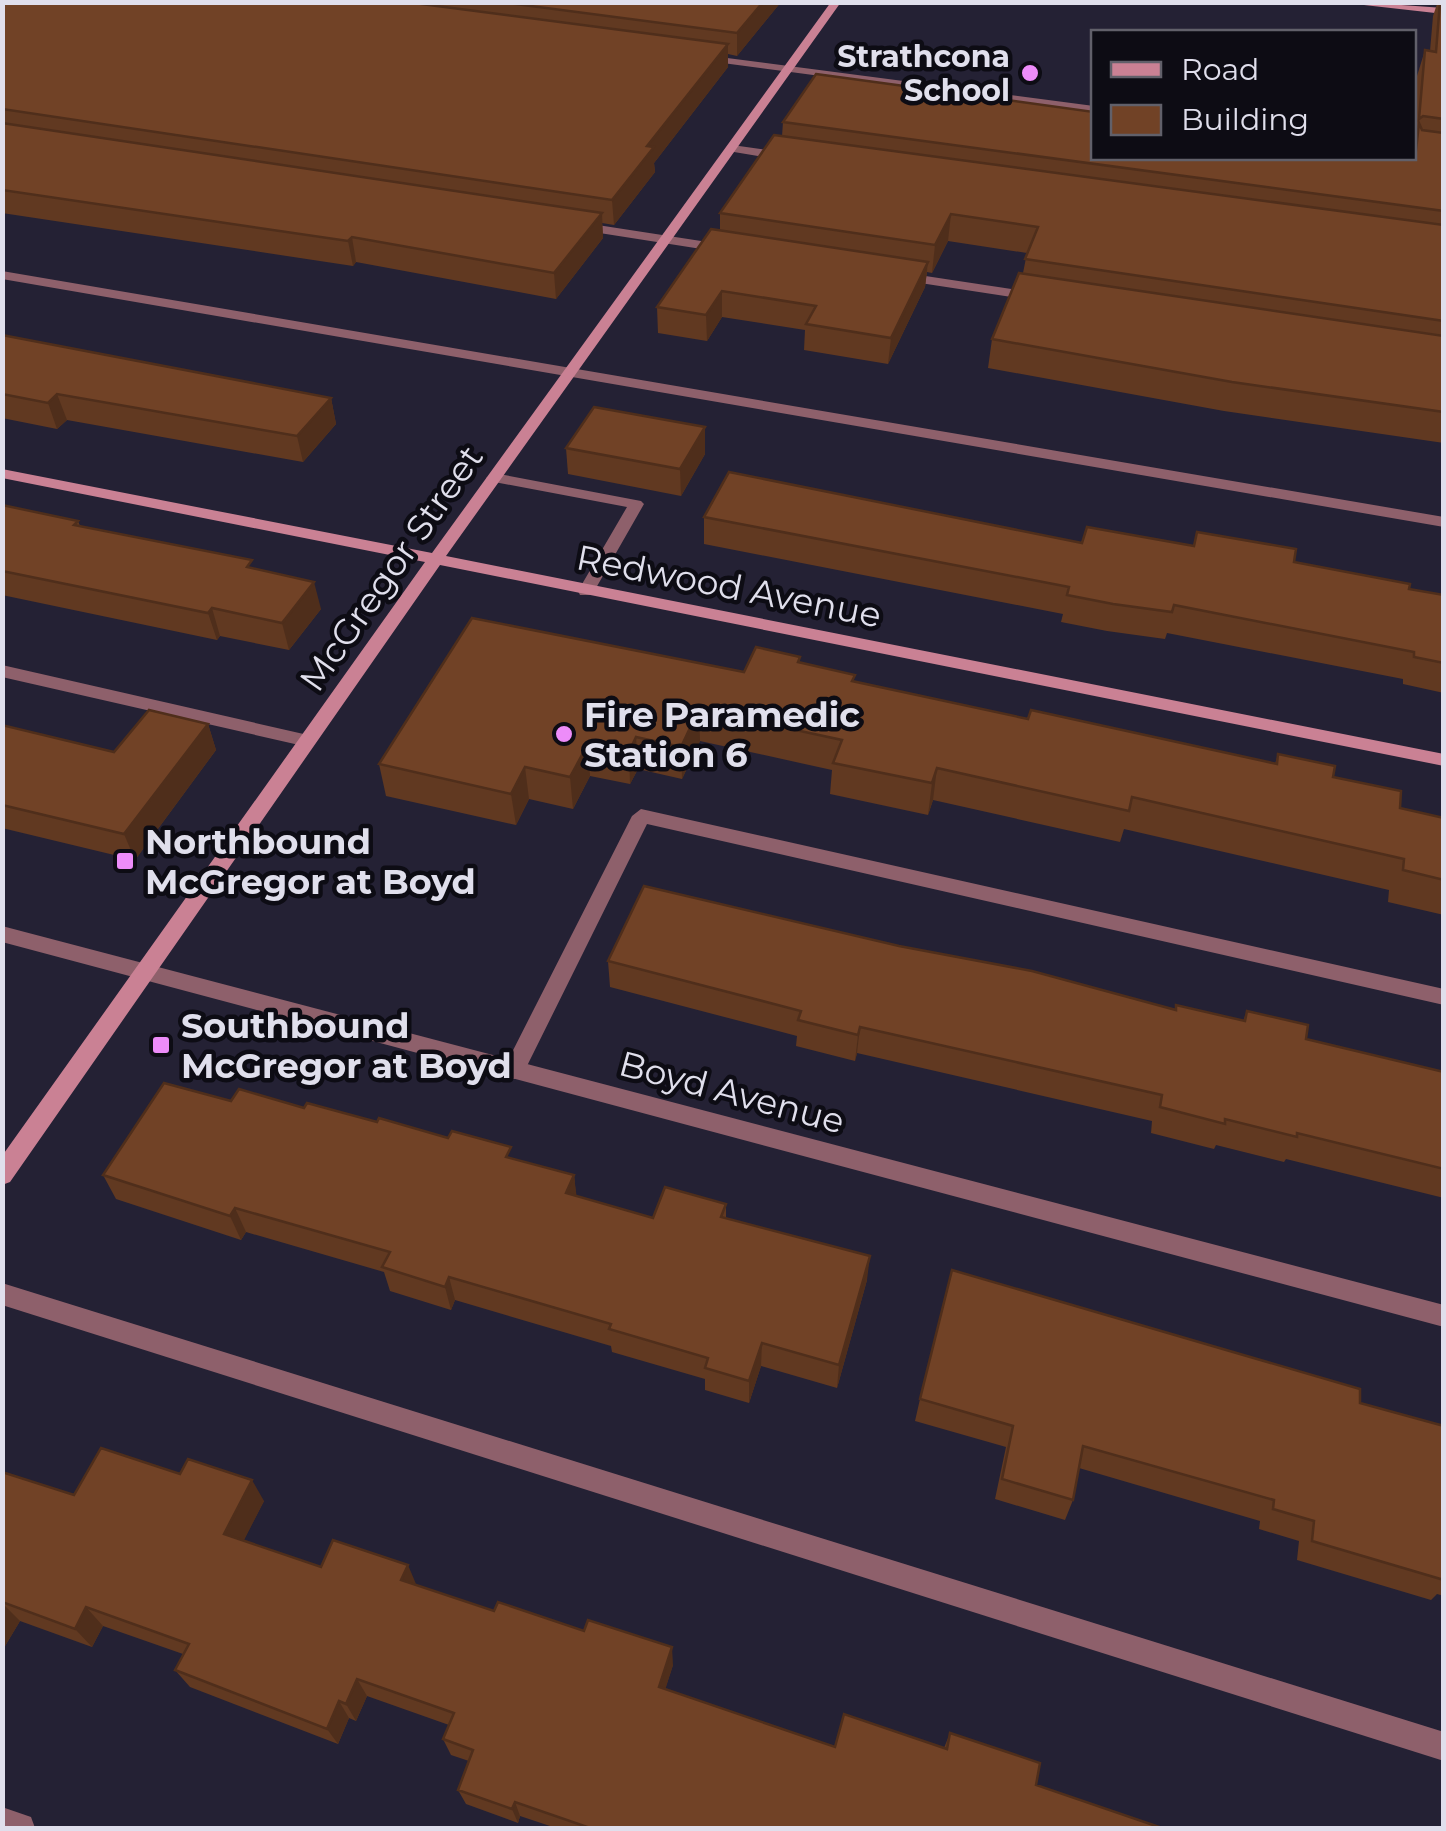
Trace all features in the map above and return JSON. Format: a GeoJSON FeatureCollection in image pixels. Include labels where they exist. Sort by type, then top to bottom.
{"type":"FeatureCollection","features":[{"type":"Feature","properties":{"kind":"main road","name":"McGregor Street"},"geometry":{"type":"LineString","coordinates":[[2,1176],[435,560],[836,2]]}},
{"type":"Feature","properties":{"kind":"main road"},"geometry":{"type":"LineString","coordinates":[[1364,2],[1444,12]]}},
{"type":"Feature","properties":{"kind":"main road","name":"Redwood Avenue"},"geometry":{"type":"LineString","coordinates":[[2,473],[1444,760]]}},
{"type":"Feature","properties":{"kind":"street"},"geometry":{"type":"LineString","coordinates":[[687,56],[1091,109]]}},
{"type":"Feature","properties":{"kind":"street"},"geometry":{"type":"LineString","coordinates":[[732,149],[811,160]]}},
{"type":"Feature","properties":{"kind":"street"},"geometry":{"type":"LineString","coordinates":[[571,225],[750,253]]}},
{"type":"Feature","properties":{"kind":"street"},"geometry":{"type":"LineString","coordinates":[[884,273],[1058,300]]}},
{"type":"Feature","properties":{"kind":"street"},"geometry":{"type":"LineString","coordinates":[[2,275],[1444,522]]}},
{"type":"Feature","properties":{"kind":"street"},"geometry":{"type":"LineString","coordinates":[[494,478],[636,504],[586,591]]}},
{"type":"Feature","properties":{"kind":"street"},"geometry":{"type":"LineString","coordinates":[[2,671],[308,741]]}},
{"type":"Feature","properties":{"kind":"street"},"geometry":{"type":"LineString","coordinates":[[514,1070],[641,816],[1444,997]]}},
{"type":"Feature","properties":{"kind":"street","name":"Boyd Avenue"},"geometry":{"type":"LineString","coordinates":[[2,934],[1444,1316]]}},
{"type":"Feature","properties":{"kind":"street"},"geometry":{"type":"LineString","coordinates":[[2,1294],[1444,1747]]}},
{"type":"Feature","properties":{"kind":"street"},"geometry":{"type":"LineString","coordinates":[[2,1822],[20,1828]]}},
{"type":"Feature","properties":{"kind":"building"},"geometry":{"type":"Polygon","coordinates":[[[2,2],[406,2],[728,44],[647,146],[654,147],[612,200],[2,109],[2,2]]]}},
{"type":"Feature","properties":{"kind":"building"},"geometry":{"type":"Polygon","coordinates":[[[500,2],[763,2],[737,33],[500,2]]]}},
{"type":"Feature","properties":{"kind":"building"},"geometry":{"type":"Polygon","coordinates":[[[1440,2],[1444,2],[1444,119],[1419,119],[1425,50],[1436,52],[1440,2]]]}},
{"type":"Feature","properties":{"kind":"building"},"geometry":{"type":"Polygon","coordinates":[[[816,74],[1091,112],[1091,160],[1416,160],[1419,123],[1422,130],[1444,133],[1444,211],[783,122],[816,74]]]}},
{"type":"Feature","properties":{"kind":"building"},"geometry":{"type":"Polygon","coordinates":[[[2,123],[602,213],[554,273],[352,237],[348,241],[2,190],[2,123]]]}},
{"type":"Feature","properties":{"kind":"building"},"geometry":{"type":"Polygon","coordinates":[[[774,135],[1444,225],[1444,321],[1025,259],[1038,227],[951,214],[935,245],[720,213],[774,135]]]}},
{"type":"Feature","properties":{"kind":"building"},"geometry":{"type":"Polygon","coordinates":[[[711,229],[928,262],[891,338],[806,324],[816,306],[722,291],[706,315],[657,307],[711,229]]]}},
{"type":"Feature","properties":{"kind":"building"},"geometry":{"type":"Polygon","coordinates":[[[1019,273],[1444,336],[1444,412],[1232,382],[992,339],[1019,273]]]}},
{"type":"Feature","properties":{"kind":"building"},"geometry":{"type":"Polygon","coordinates":[[[2,335],[331,398],[297,436],[57,394],[48,403],[2,394],[2,335]]]}},
{"type":"Feature","properties":{"kind":"building"},"geometry":{"type":"Polygon","coordinates":[[[594,407],[705,427],[680,469],[566,448],[594,407]]]}},
{"type":"Feature","properties":{"kind":"building"},"geometry":{"type":"Polygon","coordinates":[[[729,472],[1082,543],[1087,527],[1194,546],[1197,532],[1296,549],[1294,562],[1410,584],[1409,589],[1444,595],[1444,663],[1414,657],[1414,652],[1174,605],[1172,612],[1067,595],[1069,587],[704,517],[729,472]]]}},
{"type":"Feature","properties":{"kind":"building"},"geometry":{"type":"Polygon","coordinates":[[[2,505],[78,521],[74,525],[252,560],[247,567],[314,582],[282,623],[212,608],[208,613],[2,571],[2,505]]]}},
{"type":"Feature","properties":{"kind":"building"},"geometry":{"type":"Polygon","coordinates":[[[472,618],[744,672],[756,647],[800,657],[798,662],[855,675],[852,681],[1028,719],[1031,710],[1277,764],[1278,754],[1335,766],[1333,777],[1401,791],[1400,808],[1444,818],[1444,880],[1403,870],[1404,859],[1132,797],[1129,811],[937,768],[932,783],[833,763],[842,740],[699,709],[681,747],[636,737],[629,752],[588,744],[570,777],[525,767],[511,794],[379,764],[472,618]]]}},
{"type":"Feature","properties":{"kind":"building"},"geometry":{"type":"Polygon","coordinates":[[[149,710],[208,724],[124,834],[2,805],[2,725],[114,752],[149,710]]]}},
{"type":"Feature","properties":{"kind":"building"},"geometry":{"type":"Polygon","coordinates":[[[644,886],[899,946],[1032,971],[1176,1010],[1176,1005],[1245,1021],[1247,1011],[1308,1025],[1306,1039],[1444,1072],[1444,1169],[1297,1133],[1297,1137],[1225,1119],[1225,1124],[1160,1107],[1162,1095],[860,1027],[858,1035],[798,1020],[801,1011],[608,961],[644,886]]]}},
{"type":"Feature","properties":{"kind":"building"},"geometry":{"type":"Polygon","coordinates":[[[164,1083],[231,1101],[239,1089],[304,1108],[307,1103],[377,1122],[379,1118],[448,1138],[452,1131],[511,1147],[506,1157],[574,1175],[566,1193],[653,1218],[665,1187],[726,1204],[721,1217],[870,1256],[839,1365],[762,1343],[749,1381],[705,1368],[708,1358],[609,1329],[611,1324],[449,1277],[445,1287],[382,1267],[390,1252],[235,1208],[230,1216],[103,1175],[164,1083]]]}},
{"type":"Feature","properties":{"kind":"building"},"geometry":{"type":"Polygon","coordinates":[[[952,1270],[1360,1389],[1360,1403],[1444,1426],[1444,1580],[1312,1541],[1314,1521],[1273,1509],[1274,1500],[1083,1446],[1073,1500],[1002,1479],[1013,1426],[920,1399],[952,1270]]]}},
{"type":"Feature","properties":{"kind":"building"},"geometry":{"type":"Polygon","coordinates":[[[101,1448],[180,1474],[188,1459],[252,1480],[224,1534],[321,1567],[333,1540],[408,1565],[401,1580],[494,1611],[498,1602],[584,1631],[588,1620],[672,1647],[659,1687],[835,1747],[844,1714],[947,1749],[950,1733],[1040,1763],[1036,1785],[1162,1828],[590,1828],[515,1802],[512,1809],[458,1790],[473,1750],[443,1739],[454,1713],[357,1679],[346,1704],[339,1701],[327,1729],[175,1670],[189,1644],[86,1607],[75,1629],[2,1602],[2,1472],[74,1495],[101,1448]]]}},
{"type":"Feature","properties":{"kind":"place","name":"Strathcona School"},"geometry":{"type":"Point","coordinates":[1030,73]}},
{"type":"Feature","properties":{"kind":"place","name":"Fire Paramedic Station 6"},"geometry":{"type":"Point","coordinates":[564,734]}},
{"type":"Feature","properties":{"kind":"place","name":"Northbound McGregor at Boyd"},"geometry":{"type":"Point","coordinates":[125,861]}},
{"type":"Feature","properties":{"kind":"place","name":"Southbound McGregor at Boyd"},"geometry":{"type":"Point","coordinates":[161,1045]}}]}
